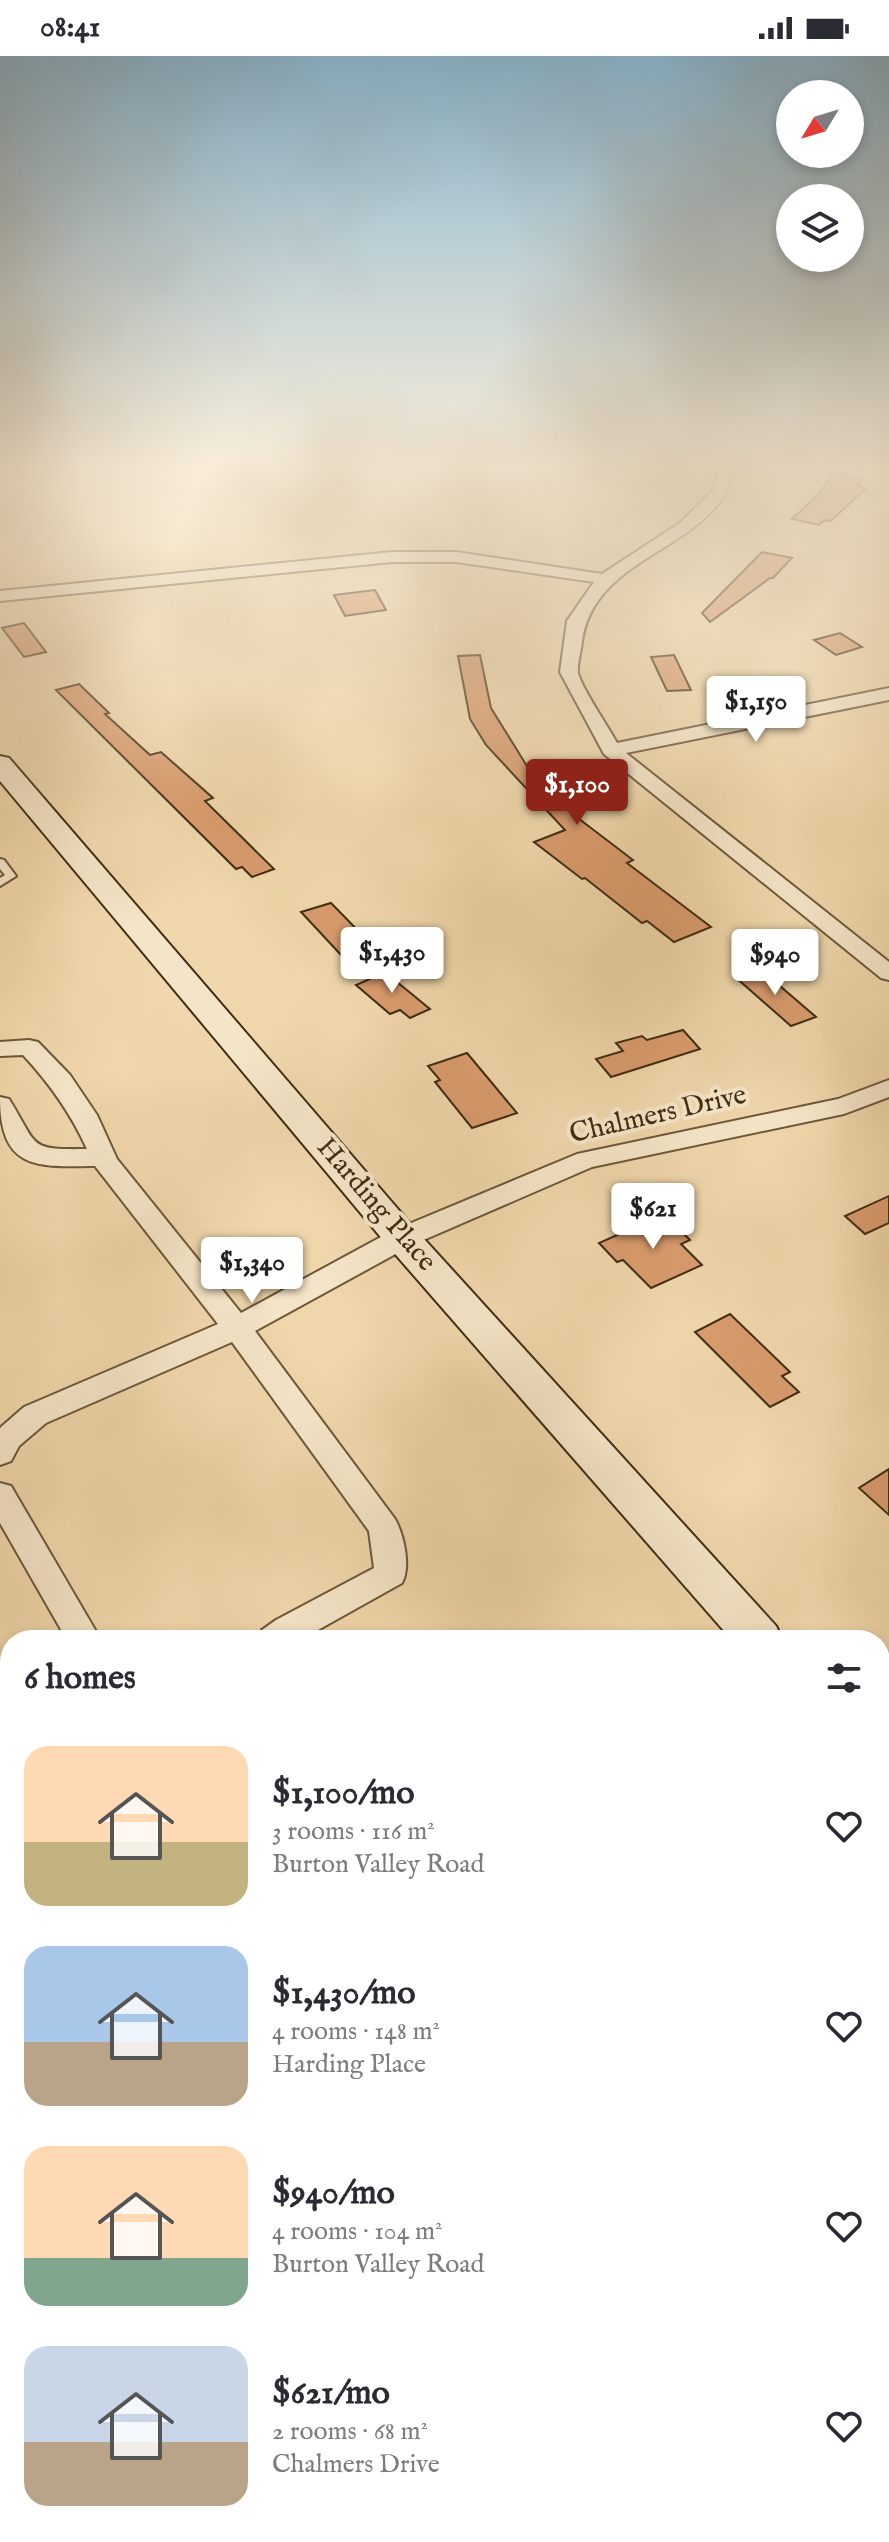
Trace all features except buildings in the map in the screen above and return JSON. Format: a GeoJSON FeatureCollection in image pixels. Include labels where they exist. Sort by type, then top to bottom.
{"type":"FeatureCollection","features":[{"type":"Feature","properties":{"kind":"main road","name":"Harding Place"},"geometry":{"type":"LineString","coordinates":[[0,764],[402,1238],[751,1630]]}},
{"type":"Feature","properties":{"kind":"street"},"geometry":{"type":"LineString","coordinates":[[0,596],[110,585]]}},
{"type":"Feature","properties":{"kind":"street"},"geometry":{"type":"LineString","coordinates":[[601,585],[576,621],[569,672],[611,750],[889,973]]}},
{"type":"Feature","properties":{"kind":"street"},"geometry":{"type":"LineString","coordinates":[[611,750],[889,694]]}},
{"type":"Feature","properties":{"kind":"street"},"geometry":{"type":"LineString","coordinates":[[0,1049],[29,1047],[61,1081],[77,1104],[104,1157],[237,1328],[384,1528],[391,1574],[351,1598],[326,1607],[290,1630]]}},
{"type":"Feature","properties":{"kind":"street","name":"Chalmers Drive"},"geometry":{"type":"LineString","coordinates":[[0,1453],[8,1438],[35,1415],[237,1328],[402,1238],[586,1160],[844,1106],[889,1088]]}},
{"type":"Feature","properties":{"kind":"street"},"geometry":{"type":"LineString","coordinates":[[0,1105],[26,1149],[44,1158],[104,1157]]}},
{"type":"Feature","properties":{"kind":"street"},"geometry":{"type":"LineString","coordinates":[[0,1495],[78,1630]]}},
{"type":"Feature","properties":{"kind":"lane"},"geometry":{"type":"LineString","coordinates":[[0,862],[11,876],[0,883]]}}]}
